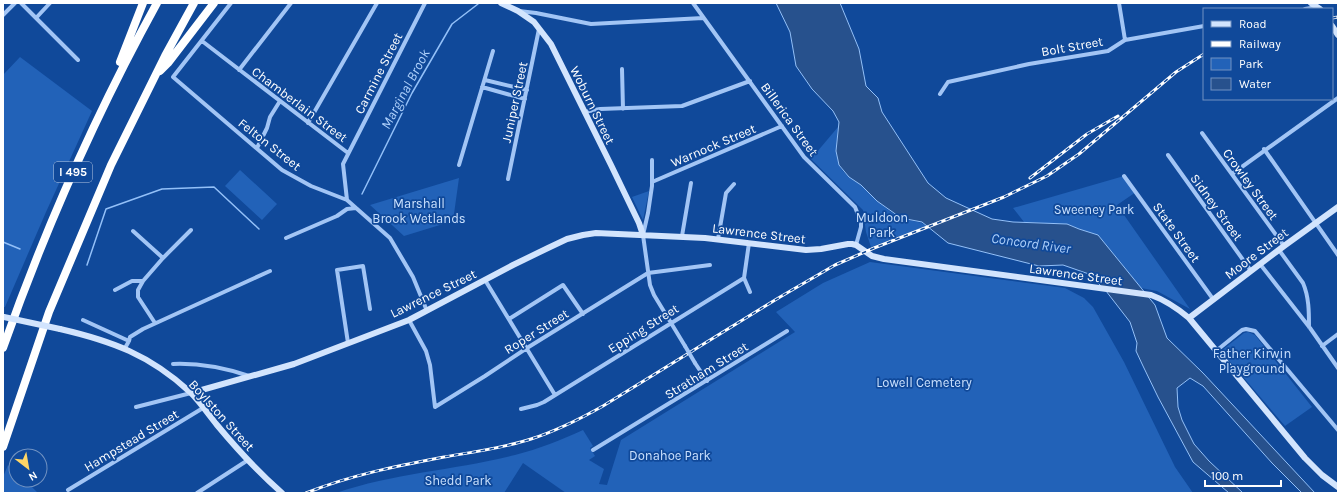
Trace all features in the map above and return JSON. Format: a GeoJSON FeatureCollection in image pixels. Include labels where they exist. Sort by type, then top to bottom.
{"type":"FeatureCollection","features":[{"type":"Feature","properties":{"kind":"highway"},"geometry":{"type":"LineString","coordinates":[[97,119],[143,3]]}},
{"type":"Feature","properties":{"kind":"highway","name":"I 495"},"geometry":{"type":"LineString","coordinates":[[3,348],[39,252],[97,119],[157,3]]}},
{"type":"Feature","properties":{"kind":"highway","name":"I 495"},"geometry":{"type":"LineString","coordinates":[[3,447],[49,312],[110,165],[165,56],[194,3]]}},
{"type":"Feature","properties":{"kind":"highway"},"geometry":{"type":"LineString","coordinates":[[155,76],[168,63],[214,3]]}},
{"type":"Feature","properties":{"kind":"main road","name":"Woburn Street"},"geometry":{"type":"LineString","coordinates":[[501,3],[518,11],[534,22],[550,44],[639,223],[643,235]]}},
{"type":"Feature","properties":{"kind":"main road","name":"Moore Street"},"geometry":{"type":"LineString","coordinates":[[1189,318],[1338,207]]}},
{"type":"Feature","properties":{"kind":"main road","name":"Lawrence Street"},"geometry":{"type":"LineString","coordinates":[[191,393],[294,364],[409,320],[543,250],[573,238],[596,233],[682,236],[806,250],[822,249],[848,244],[856,246],[872,256],[884,259],[1150,295],[1166,301],[1189,318],[1305,458],[1322,475],[1337,486]]}},
{"type":"Feature","properties":{"kind":"main road","name":"Boylston Street"},"geometry":{"type":"LineString","coordinates":[[3,317],[105,340],[139,355],[158,367],[191,393],[248,460],[282,493]]}},
{"type":"Feature","properties":{"kind":"street"},"geometry":{"type":"LineString","coordinates":[[3,15],[15,3]]}},
{"type":"Feature","properties":{"kind":"street"},"geometry":{"type":"LineString","coordinates":[[21,3],[78,60]]}},
{"type":"Feature","properties":{"kind":"street"},"geometry":{"type":"LineString","coordinates":[[36,18],[50,3]]}},
{"type":"Feature","properties":{"kind":"street"},"geometry":{"type":"LineString","coordinates":[[202,41],[231,3]]}},
{"type":"Feature","properties":{"kind":"street"},"geometry":{"type":"LineString","coordinates":[[239,70],[291,3]]}},
{"type":"Feature","properties":{"kind":"street"},"geometry":{"type":"LineString","coordinates":[[308,123],[377,3]]}},
{"type":"Feature","properties":{"kind":"street","name":"Carmine Street"},"geometry":{"type":"LineString","coordinates":[[348,153],[425,3]]}},
{"type":"Feature","properties":{"kind":"street","name":"Billerica Street"},"geometry":{"type":"LineString","coordinates":[[693,3],[809,162],[850,201],[858,212],[861,228],[856,246]]}},
{"type":"Feature","properties":{"kind":"street"},"geometry":{"type":"LineString","coordinates":[[1119,3],[1125,40],[1203,26]]}},
{"type":"Feature","properties":{"kind":"street"},"geometry":{"type":"LineString","coordinates":[[518,11],[591,24],[703,18]]}},
{"type":"Feature","properties":{"kind":"street","name":"Juniper Street"},"geometry":{"type":"LineString","coordinates":[[508,179],[539,29]]}},
{"type":"Feature","properties":{"kind":"street","name":"Bolt Street"},"geometry":{"type":"LineString","coordinates":[[940,94],[948,82],[1019,66],[1108,51],[1125,40]]}},
{"type":"Feature","properties":{"kind":"street","name":"Chamberlain Street"},"geometry":{"type":"LineString","coordinates":[[202,41],[348,153],[343,164],[348,200]]}},
{"type":"Feature","properties":{"kind":"street","name":"Felton Street"},"geometry":{"type":"LineString","coordinates":[[202,41],[173,77],[282,170],[311,186],[348,200],[390,238],[413,277],[427,311]]}},
{"type":"Feature","properties":{"kind":"street"},"geometry":{"type":"LineString","coordinates":[[459,165],[493,51]]}},
{"type":"Feature","properties":{"kind":"street"},"geometry":{"type":"LineString","coordinates":[[622,69],[623,108]]}},
{"type":"Feature","properties":{"kind":"street"},"geometry":{"type":"LineString","coordinates":[[485,80],[526,90]]}},
{"type":"Feature","properties":{"kind":"street"},"geometry":{"type":"LineString","coordinates":[[584,112],[600,109],[682,106],[750,81]]}},
{"type":"Feature","properties":{"kind":"street"},"geometry":{"type":"LineString","coordinates":[[482,87],[525,99]]}},
{"type":"Feature","properties":{"kind":"street"},"geometry":{"type":"LineString","coordinates":[[1232,174],[1264,149],[1338,98]]}},
{"type":"Feature","properties":{"kind":"street"},"geometry":{"type":"LineString","coordinates":[[257,148],[267,128],[270,117],[280,102]]}},
{"type":"Feature","properties":{"kind":"street","name":"Warnock Street"},"geometry":{"type":"LineString","coordinates":[[652,182],[782,126]]}},
{"type":"Feature","properties":{"kind":"street","name":"Crowley Street"},"geometry":{"type":"LineString","coordinates":[[1202,133],[1232,174],[1304,283],[1308,301],[1310,328]]}},
{"type":"Feature","properties":{"kind":"street"},"geometry":{"type":"LineString","coordinates":[[1264,149],[1338,255]]}},
{"type":"Feature","properties":{"kind":"street","name":"Sidney Street"},"geometry":{"type":"LineString","coordinates":[[1168,155],[1251,271]]}},
{"type":"Feature","properties":{"kind":"street"},"geometry":{"type":"LineString","coordinates":[[652,160],[652,182],[648,213],[643,235],[651,290],[707,381]]}},
{"type":"Feature","properties":{"kind":"street","name":"State Street"},"geometry":{"type":"LineString","coordinates":[[1124,176],[1213,300]]}},
{"type":"Feature","properties":{"kind":"street"},"geometry":{"type":"LineString","coordinates":[[682,236],[691,183]]}},
{"type":"Feature","properties":{"kind":"street"},"geometry":{"type":"LineString","coordinates":[[718,239],[726,193],[734,184]]}},
{"type":"Feature","properties":{"kind":"street"},"geometry":{"type":"LineString","coordinates":[[286,238],[337,216],[347,209],[356,208]]}},
{"type":"Feature","properties":{"kind":"street"},"geometry":{"type":"LineString","coordinates":[[155,323],[138,297],[138,290],[143,281],[163,258],[191,230]]}},
{"type":"Feature","properties":{"kind":"street"},"geometry":{"type":"LineString","coordinates":[[133,231],[163,258]]}},
{"type":"Feature","properties":{"kind":"street"},"geometry":{"type":"LineString","coordinates":[[749,243],[744,278],[750,292]]}},
{"type":"Feature","properties":{"kind":"street"},"geometry":{"type":"LineString","coordinates":[[1260,264],[1310,328],[1338,368]]}},
{"type":"Feature","properties":{"kind":"street"},"geometry":{"type":"LineString","coordinates":[[648,273],[710,265]]}},
{"type":"Feature","properties":{"kind":"street"},"geometry":{"type":"LineString","coordinates":[[348,343],[337,270],[363,266],[370,309]]}},
{"type":"Feature","properties":{"kind":"street"},"geometry":{"type":"LineString","coordinates":[[125,348],[130,337],[155,323],[270,272]]}},
{"type":"Feature","properties":{"kind":"street","name":"Roper Street"},"geometry":{"type":"LineString","coordinates":[[409,320],[426,351],[430,365],[435,407],[648,273]]}},
{"type":"Feature","properties":{"kind":"street","name":"Epping Street"},"geometry":{"type":"LineString","coordinates":[[521,409],[537,405],[555,395],[744,278]]}},
{"type":"Feature","properties":{"kind":"street"},"geometry":{"type":"LineString","coordinates":[[486,280],[555,395]]}},
{"type":"Feature","properties":{"kind":"street"},"geometry":{"type":"LineString","coordinates":[[115,290],[132,281],[143,281]]}},
{"type":"Feature","properties":{"kind":"street"},"geometry":{"type":"LineString","coordinates":[[509,319],[563,285],[583,314]]}},
{"type":"Feature","properties":{"kind":"street"},"geometry":{"type":"LineString","coordinates":[[83,320],[129,341]]}},
{"type":"Feature","properties":{"kind":"street"},"geometry":{"type":"LineString","coordinates":[[1216,351],[1242,330],[1251,329],[1259,334],[1338,430]]}},
{"type":"Feature","properties":{"kind":"street","name":"Stratham Street"},"geometry":{"type":"LineString","coordinates":[[593,450],[787,331]]}},
{"type":"Feature","properties":{"kind":"street"},"geometry":{"type":"LineString","coordinates":[[1322,346],[1338,334]]}},
{"type":"Feature","properties":{"kind":"street"},"geometry":{"type":"LineString","coordinates":[[172,364],[195,364],[238,372],[252,377]]}},
{"type":"Feature","properties":{"kind":"street"},"geometry":{"type":"LineString","coordinates":[[136,407],[191,393]]}},
{"type":"Feature","properties":{"kind":"street","name":"Hampstead Street"},"geometry":{"type":"LineString","coordinates":[[68,490],[203,408]]}},
{"type":"Feature","properties":{"kind":"street"},"geometry":{"type":"LineString","coordinates":[[197,493],[248,460]]}},
{"type":"Feature","properties":{"kind":"green space"},"geometry":{"type":"Polygon","coordinates":[[[20,57],[92,111],[5,307],[3,307],[3,75],[20,57]]]}},
{"type":"Feature","properties":{"kind":"green space","name":"Muldoon Park"},"geometry":{"type":"Polygon","coordinates":[[[838,127],[837,155],[840,167],[848,176],[861,184],[895,215],[927,226],[871,247],[866,232],[863,210],[811,159],[838,127]]]}},
{"type":"Feature","properties":{"kind":"green space"},"geometry":{"type":"Polygon","coordinates":[[[240,170],[277,204],[262,220],[225,186],[240,170]]]}},
{"type":"Feature","properties":{"kind":"green space","name":"Sweeney Park"},"geometry":{"type":"Polygon","coordinates":[[[1124,176],[1136,192],[1117,205],[1190,309],[1157,291],[1141,288],[1098,235],[1067,224],[1024,222],[1013,208],[1124,176]]]}},
{"type":"Feature","properties":{"kind":"green space","name":"Marshall Brook Wetlands"},"geometry":{"type":"Polygon","coordinates":[[[459,178],[453,221],[404,236],[370,205],[459,178]]]}},
{"type":"Feature","properties":{"kind":"green space"},"geometry":{"type":"Polygon","coordinates":[[[649,191],[643,220],[632,197],[649,191]]]}},
{"type":"Feature","properties":{"kind":"green space","name":"Lowell Cemetery"},"geometry":{"type":"Polygon","coordinates":[[[870,262],[1065,288],[1084,298],[1093,307],[1124,362],[1175,467],[1193,493],[566,493],[523,463],[504,493],[336,493],[358,486],[403,476],[515,455],[550,444],[583,430],[593,446],[590,448],[595,456],[589,460],[604,469],[599,484],[607,485],[621,440],[795,332],[776,312],[823,283],[870,262]]]}},
{"type":"Feature","properties":{"kind":"green space","name":"Father Kirwin Playground"},"geometry":{"type":"Polygon","coordinates":[[[1248,332],[1255,335],[1312,407],[1285,426],[1221,351],[1244,333],[1248,332]]]}},
{"type":"Feature","properties":{"kind":"green space"},"geometry":{"type":"Polygon","coordinates":[[[8,465],[8,488],[33,488],[38,493],[3,493],[3,477],[8,465]]]}},
{"type":"Feature","properties":{"kind":"water","name":"Concord River"},"geometry":{"type":"Polygon","coordinates":[[[776,3],[840,3],[859,49],[866,86],[878,98],[882,112],[928,183],[946,198],[992,219],[1013,222],[1067,224],[1098,235],[1155,305],[1167,338],[1203,373],[1315,493],[1302,493],[1272,463],[1203,386],[1190,378],[1177,388],[1178,407],[1182,420],[1194,444],[1209,461],[1243,493],[1229,493],[1193,462],[1158,397],[1136,351],[1137,343],[1130,322],[1106,291],[1089,274],[1063,265],[1039,266],[948,243],[922,222],[901,218],[877,201],[861,185],[849,177],[839,165],[836,151],[839,122],[833,111],[812,89],[796,66],[790,32],[776,3]]]}},
{"type":"Feature","properties":{"kind":"waterway","name":"Marginal Brook"},"geometry":{"type":"LineString","coordinates":[[362,194],[412,93],[452,24],[478,4]]}},
{"type":"Feature","properties":{"kind":"waterway","name":"Marginal Brook"},"geometry":{"type":"LineString","coordinates":[[87,265],[106,209],[162,189],[214,187],[259,229]]}},
{"type":"Feature","properties":{"kind":"waterway","name":"Marginal Brook"},"geometry":{"type":"LineString","coordinates":[[3,242],[20,249]]}},
{"type":"Feature","properties":{"kind":"railway"},"geometry":{"type":"LineString","coordinates":[[1333,18],[1338,17]]}},
{"type":"Feature","properties":{"kind":"railway"},"geometry":{"type":"LineString","coordinates":[[306,493],[340,481],[374,472],[426,460],[520,442],[550,432],[577,420],[603,406],[780,297],[835,265],[874,248],[1004,197],[1047,176],[1079,154],[1176,72],[1203,55]]}},
{"type":"Feature","properties":{"kind":"railway"},"geometry":{"type":"LineString","coordinates":[[1030,178],[1087,134],[1118,116]]}},
{"type":"Feature","properties":{"kind":"park label","name":"Donahoe Park"},"geometry":{"type":"Point","coordinates":[670,455]}},
{"type":"Feature","properties":{"kind":"park label","name":"Shedd Park"},"geometry":{"type":"Point","coordinates":[458,480]}}]}
